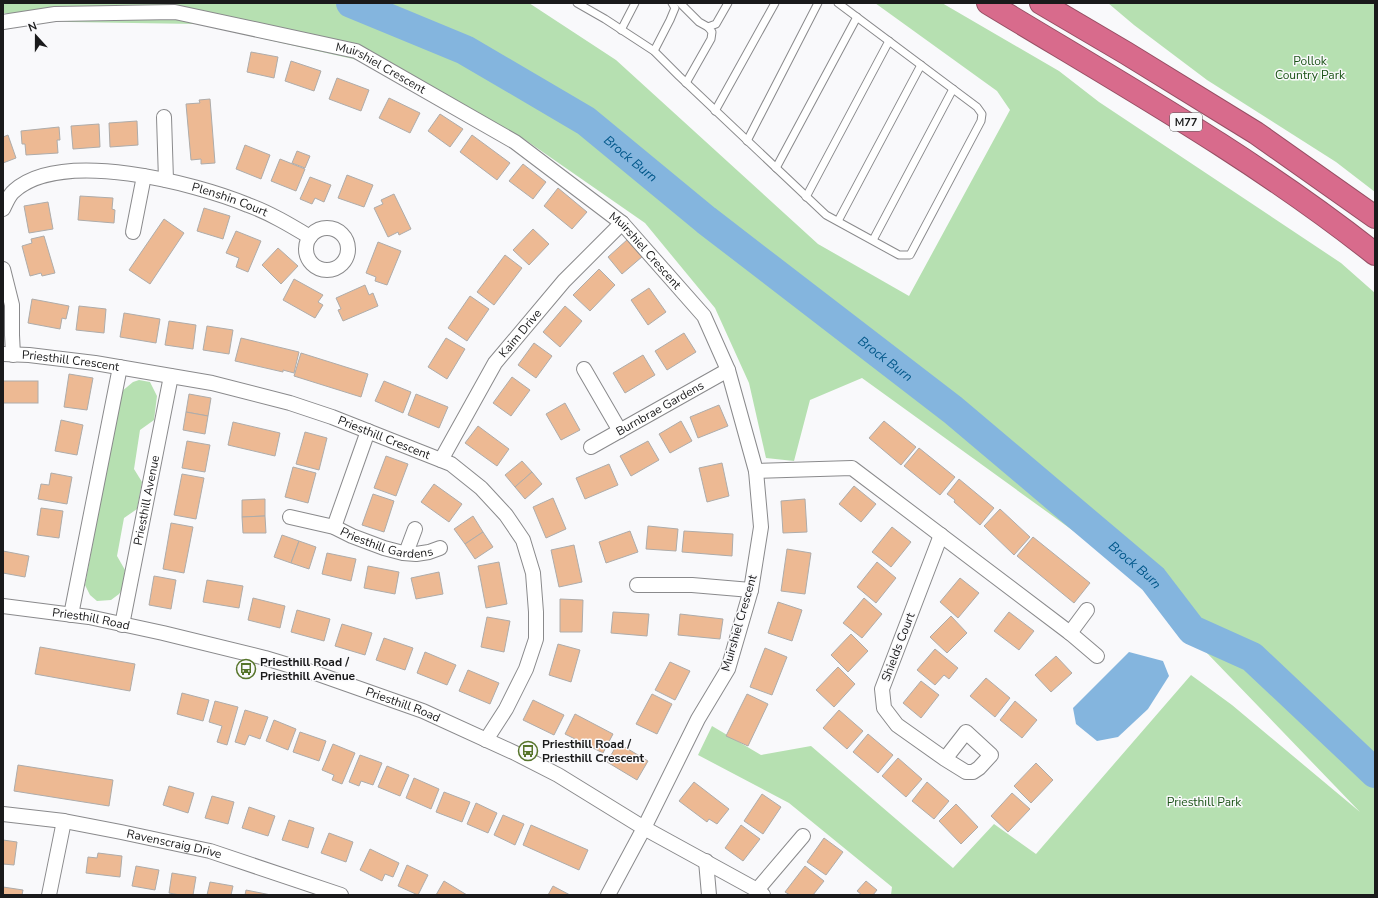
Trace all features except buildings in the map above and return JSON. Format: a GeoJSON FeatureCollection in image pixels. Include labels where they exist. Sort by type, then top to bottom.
{"type":"FeatureCollection","features":[{"type":"Feature","properties":{"kind":"highway","name":"M77"},"geometry":{"type":"LineString","coordinates":[[988,3],[1104,71],[1221,144],[1316,208],[1375,254]]}},
{"type":"Feature","properties":{"kind":"highway","name":"M77"},"geometry":{"type":"LineString","coordinates":[[1041,3],[1256,133],[1309,169],[1375,218]]}},
{"type":"Feature","properties":{"kind":"street","name":"Muirshiel Crescent"},"geometry":{"type":"LineString","coordinates":[[3,22],[55,14],[175,12],[356,51],[515,142],[622,223],[704,316],[728,370],[756,471],[761,527],[751,590],[728,669],[698,719],[644,828],[608,895]]}},
{"type":"Feature","properties":{"kind":"street"},"geometry":{"type":"LineString","coordinates":[[164,117],[166,180]]}},
{"type":"Feature","properties":{"kind":"street","name":"Plenshin Court"},"geometry":{"type":"LineString","coordinates":[[3,209],[13,191],[24,184],[43,176],[69,171],[101,170],[144,176],[202,188],[280,219],[310,237]]}},
{"type":"Feature","properties":{"kind":"street"},"geometry":{"type":"LineString","coordinates":[[133,232],[144,176]]}},
{"type":"Feature","properties":{"kind":"street","name":"Kaim Drive"},"geometry":{"type":"LineString","coordinates":[[441,460],[494,362],[564,282],[622,223]]}},
{"type":"Feature","properties":{"kind":"street"},"geometry":{"type":"LineString","coordinates":[[3,269],[12,305],[12,335],[8,355]]}},
{"type":"Feature","properties":{"kind":"street","name":"Priesthill Crescent"},"geometry":{"type":"LineString","coordinates":[[8,355],[95,363],[120,367],[212,383],[290,403],[332,417],[451,464],[481,488],[506,514],[523,540],[533,573],[536,612],[536,639],[526,669],[506,709],[486,740]]}},
{"type":"Feature","properties":{"kind":"street"},"geometry":{"type":"LineString","coordinates":[[71,615],[120,367]]}},
{"type":"Feature","properties":{"kind":"street"},"geometry":{"type":"LineString","coordinates":[[584,369],[620,431]]}},
{"type":"Feature","properties":{"kind":"street","name":"Burnbrae Gardens"},"geometry":{"type":"LineString","coordinates":[[591,447],[728,370]]}},
{"type":"Feature","properties":{"kind":"street","name":"Priesthill Avenue"},"geometry":{"type":"LineString","coordinates":[[122,624],[171,376]]}},
{"type":"Feature","properties":{"kind":"street","name":"Priesthill Gardens"},"geometry":{"type":"LineString","coordinates":[[334,528],[368,431]]}},
{"type":"Feature","properties":{"kind":"street"},"geometry":{"type":"LineString","coordinates":[[756,471],[852,468],[1070,633],[1097,656]]}},
{"type":"Feature","properties":{"kind":"street","name":"Priesthill Gardens"},"geometry":{"type":"LineString","coordinates":[[290,517],[334,528],[384,548],[406,553],[416,554],[429,552],[440,548]]}},
{"type":"Feature","properties":{"kind":"street"},"geometry":{"type":"LineString","coordinates":[[406,553],[415,529]]}},
{"type":"Feature","properties":{"kind":"street","name":"Shields Court"},"geometry":{"type":"LineString","coordinates":[[941,535],[882,689],[884,708],[897,725],[945,759]]}},
{"type":"Feature","properties":{"kind":"street"},"geometry":{"type":"LineString","coordinates":[[637,585],[692,585],[751,590]]}},
{"type":"Feature","properties":{"kind":"street","name":"Priesthill Road"},"geometry":{"type":"LineString","coordinates":[[3,606],[71,615],[122,624],[265,658],[318,674],[423,711],[558,775],[644,828],[760,892]]}},
{"type":"Feature","properties":{"kind":"street"},"geometry":{"type":"LineString","coordinates":[[1070,633],[1087,610]]}},
{"type":"Feature","properties":{"kind":"street","name":"Ravenscraig Drive"},"geometry":{"type":"LineString","coordinates":[[3,814],[64,821],[210,851],[340,895]]}},
{"type":"Feature","properties":{"kind":"street"},"geometry":{"type":"LineString","coordinates":[[50,895],[64,821]]}},
{"type":"Feature","properties":{"kind":"street"},"geometry":{"type":"LineString","coordinates":[[760,892],[803,836]]}},
{"type":"Feature","properties":{"kind":"street"},"geometry":{"type":"LineString","coordinates":[[706,862],[709,895]]}},
{"type":"Feature","properties":{"kind":"lane"},"geometry":{"type":"LineString","coordinates":[[577,3],[589,6],[621,30],[654,51],[826,215],[899,255],[910,255],[981,121],[982,114],[976,107],[953,89],[838,3]]}},
{"type":"Feature","properties":{"kind":"lane"},"geometry":{"type":"LineString","coordinates":[[621,30],[635,3]]}},
{"type":"Feature","properties":{"kind":"lane"},"geometry":{"type":"LineString","coordinates":[[654,51],[675,8],[672,3]]}},
{"type":"Feature","properties":{"kind":"lane"},"geometry":{"type":"LineString","coordinates":[[680,3],[699,22],[708,27],[712,32],[711,39],[686,83]]}},
{"type":"Feature","properties":{"kind":"lane"},"geometry":{"type":"LineString","coordinates":[[708,27],[716,24],[728,3]]}},
{"type":"Feature","properties":{"kind":"lane"},"geometry":{"type":"LineString","coordinates":[[716,111],[775,3]]}},
{"type":"Feature","properties":{"kind":"lane"},"geometry":{"type":"LineString","coordinates":[[747,141],[818,3]]}},
{"type":"Feature","properties":{"kind":"lane"},"geometry":{"type":"LineString","coordinates":[[776,168],[857,18]]}},
{"type":"Feature","properties":{"kind":"lane"},"geometry":{"type":"LineString","coordinates":[[806,196],[889,41]]}},
{"type":"Feature","properties":{"kind":"lane"},"geometry":{"type":"LineString","coordinates":[[838,221],[921,65]]}},
{"type":"Feature","properties":{"kind":"lane"},"geometry":{"type":"LineString","coordinates":[[873,240],[953,89]]}},
{"type":"Feature","properties":{"kind":"green space","name":"Priesthill Park"},"geometry":{"type":"Polygon","coordinates":[[[3,3],[529,3],[616,60],[818,244],[909,296],[1010,110],[997,91],[875,3],[942,3],[1059,71],[1099,102],[1341,263],[1375,293],[1375,895],[891,895],[892,887],[789,803],[698,755],[712,726],[761,755],[811,746],[953,868],[994,824],[1036,854],[1191,675],[1232,705],[1360,812],[1126,569],[862,378],[810,400],[794,461],[766,458],[749,383],[715,308],[645,223],[524,139],[362,61],[197,24],[69,22],[3,13],[3,3]]]}},
{"type":"Feature","properties":{"kind":"green space","name":"Pollok Country Park"},"geometry":{"type":"Polygon","coordinates":[[[1108,3],[1375,3],[1375,192],[1336,162],[1207,80],[1134,25],[1108,3]]]}},
{"type":"Feature","properties":{"kind":"green space"},"geometry":{"type":"Polygon","coordinates":[[[139,380],[150,382],[157,396],[154,420],[140,430],[134,469],[142,482],[137,509],[124,518],[117,556],[125,570],[122,590],[111,600],[97,601],[90,595],[85,585],[121,392],[133,382],[139,380]]]}},
{"type":"Feature","properties":{"kind":"water"},"geometry":{"type":"Polygon","coordinates":[[[1129,652],[1163,661],[1169,676],[1148,709],[1118,737],[1097,741],[1076,724],[1073,708],[1129,652]]]}},
{"type":"Feature","properties":{"kind":"waterway","name":"Brock Burn"},"geometry":{"type":"LineString","coordinates":[[351,3],[465,50],[586,121],[706,220],[953,410],[1153,579],[1192,630],[1252,657],[1375,773]]}},
{"type":"Feature","properties":{"kind":"place","name":"Priesthill Road / Priesthill Avenue"},"geometry":{"type":"Point","coordinates":[246,669]}},
{"type":"Feature","properties":{"kind":"place","name":"Priesthill Road / Priesthill Crescent"},"geometry":{"type":"Point","coordinates":[528,751]}}]}
